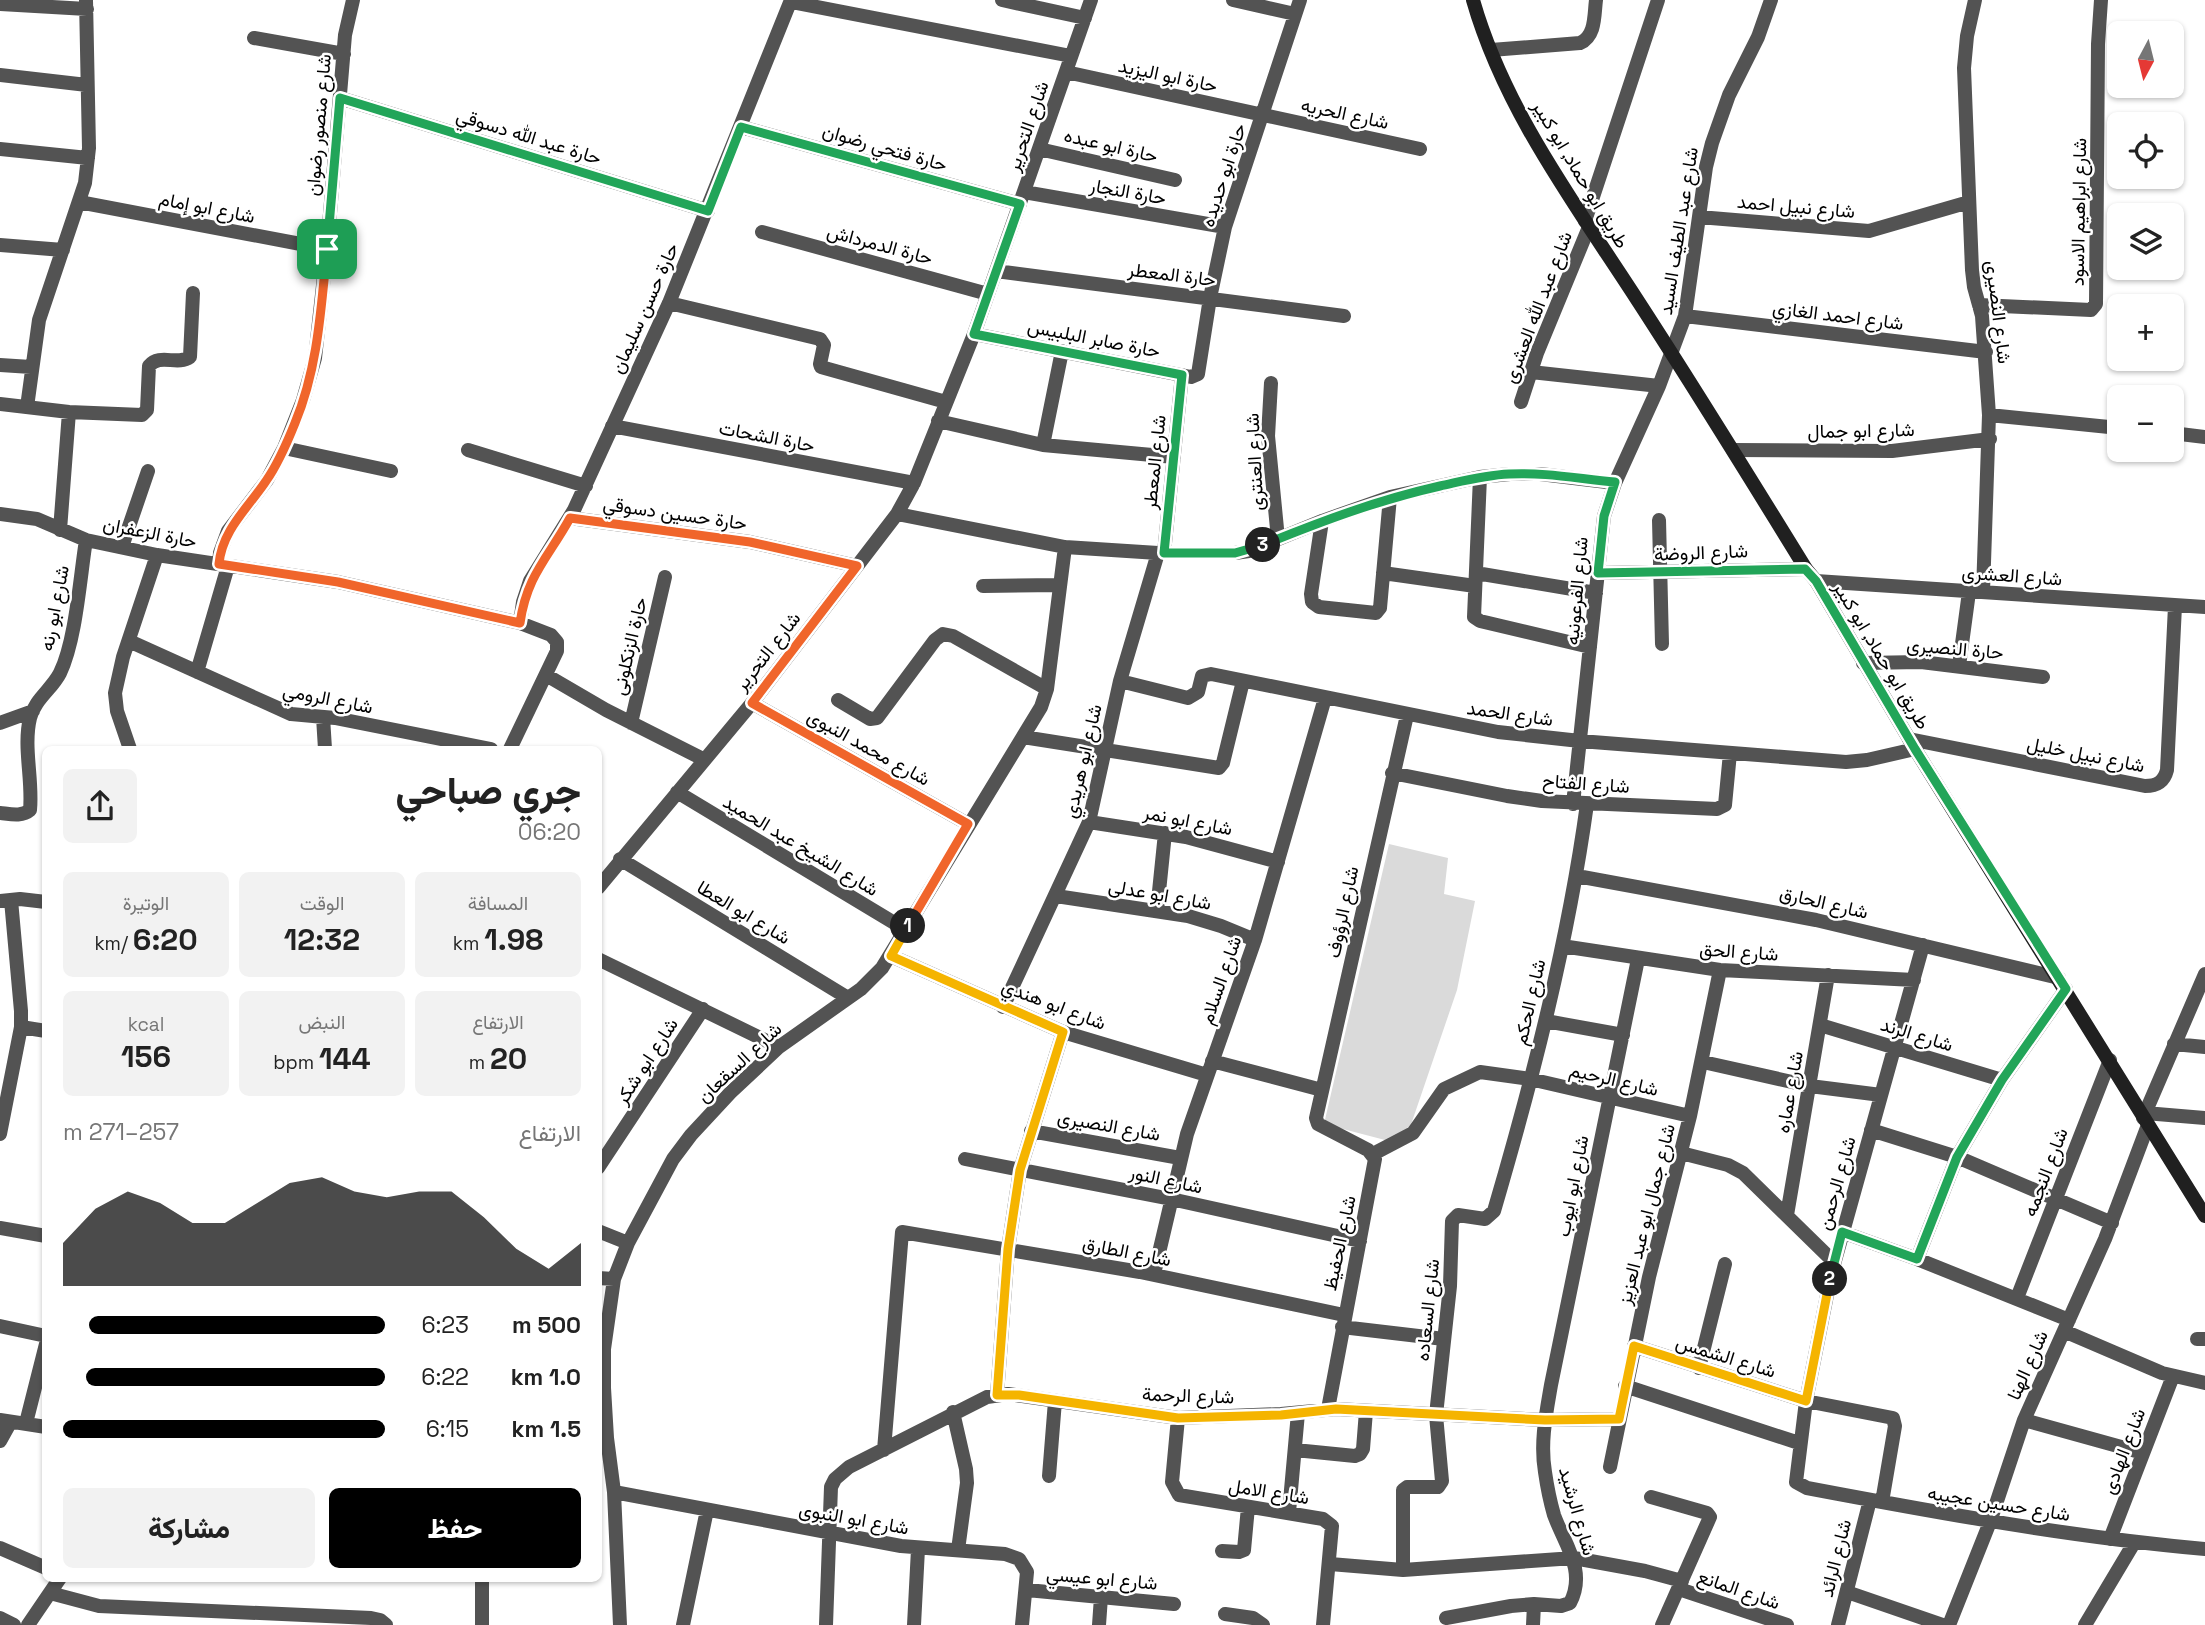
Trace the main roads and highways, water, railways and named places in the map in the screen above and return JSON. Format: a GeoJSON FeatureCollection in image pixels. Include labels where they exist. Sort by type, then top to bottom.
{"type":"FeatureCollection","features":[{"type":"Feature","properties":{"kind":"main road","name":"طريق ابو حماد, ابو كبير"},"geometry":{"type":"LineString","coordinates":[[1473,0],[1508,89],[1546,159],[1672,353],[1805,569],[1816,581],[1912,744],[2146,1118],[2199,1197],[2205,1216]]}}]}
